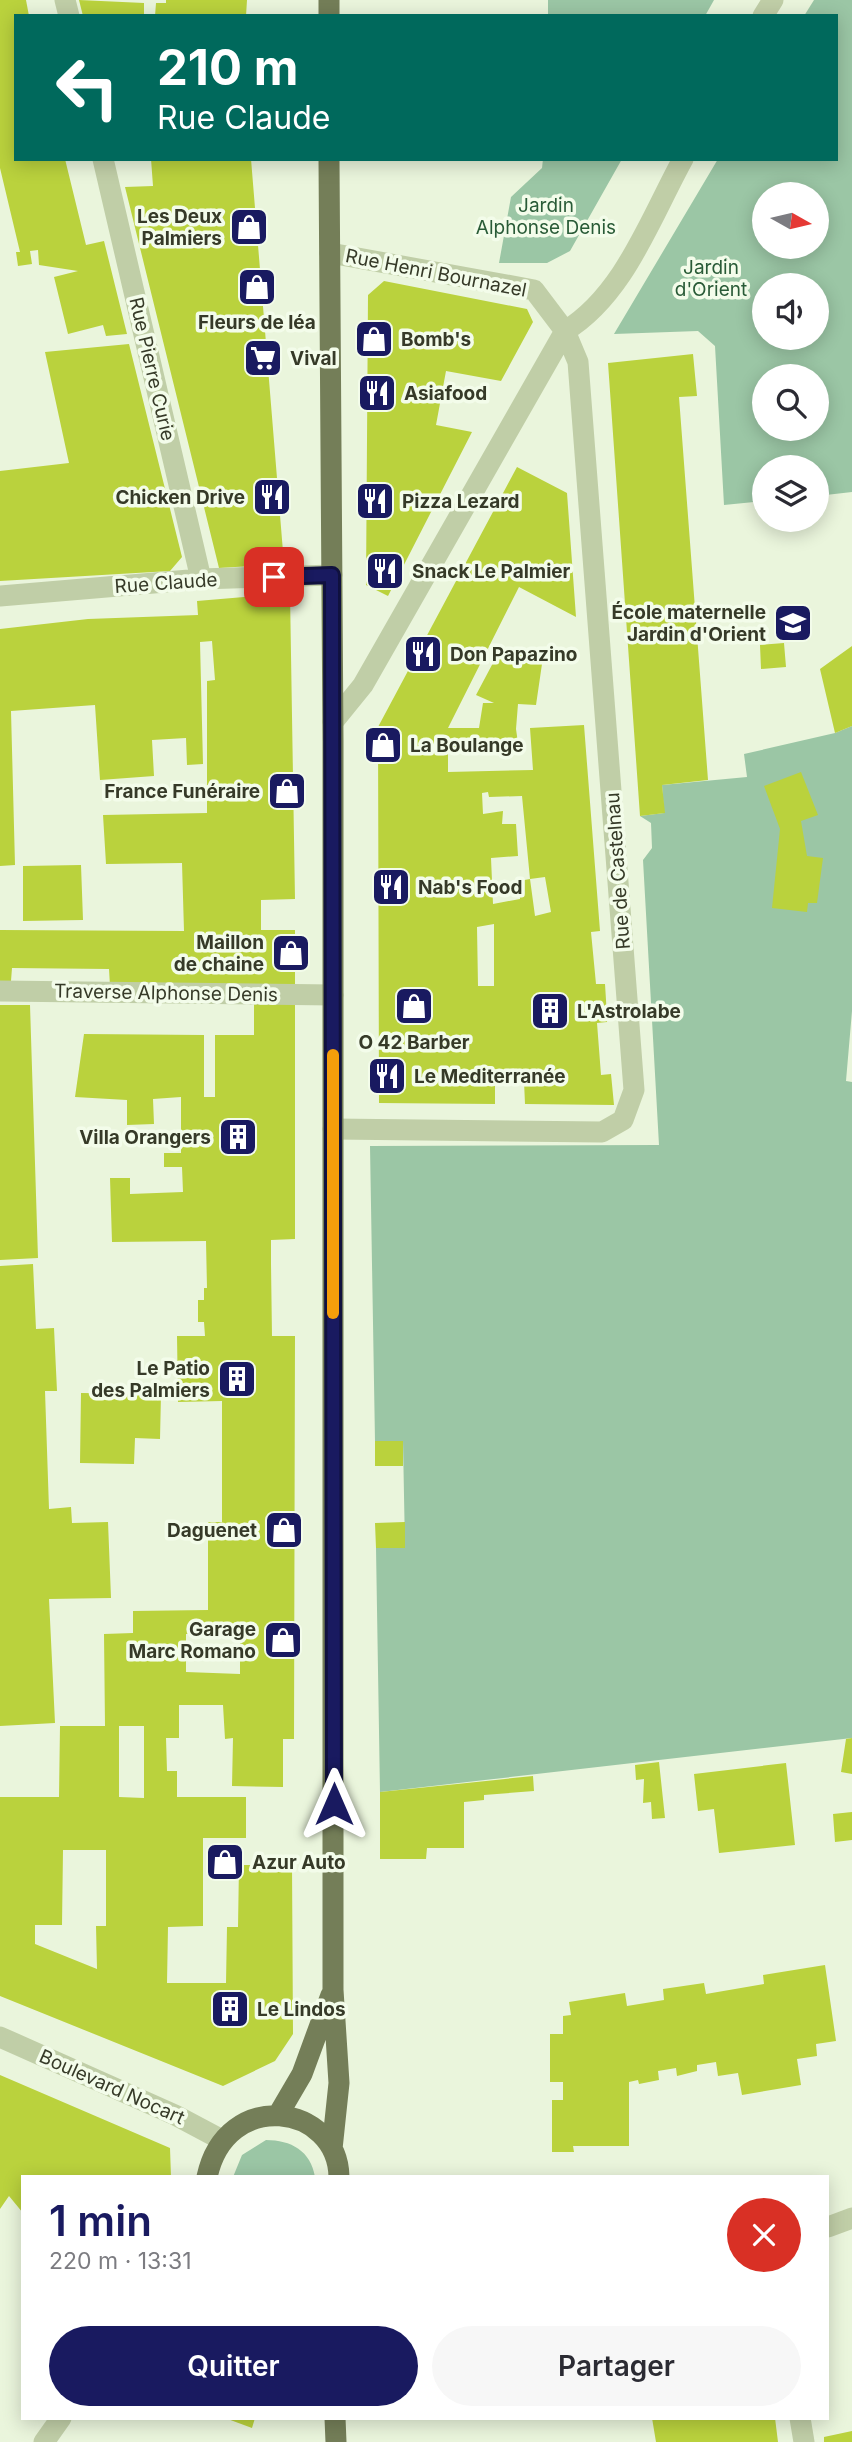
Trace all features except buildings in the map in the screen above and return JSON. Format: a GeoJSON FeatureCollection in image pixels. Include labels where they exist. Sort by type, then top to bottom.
{"type":"FeatureCollection","features":[{"type":"Feature","properties":{"kind":"main road"},"geometry":{"type":"LineString","coordinates":[[329,161],[333,722],[333,1990],[340,2082],[332,2149],[338,2175]]}},
{"type":"Feature","properties":{"kind":"main road"},"geometry":{"type":"LineString","coordinates":[[278,2115],[302,2074],[333,1990]]}},
{"type":"Feature","properties":{"kind":"main road"},"geometry":{"type":"LineString","coordinates":[[207,2175],[211,2158],[222,2140],[238,2125],[258,2117],[278,2115],[300,2121],[318,2132],[332,2149]]}},
{"type":"Feature","properties":{"kind":"main road"},"geometry":{"type":"LineString","coordinates":[[335,2420],[335,2442]]}},
{"type":"Feature","properties":{"kind":"street","name":"Rue Pierre Curie"},"geometry":{"type":"LineString","coordinates":[[103,161],[201,579]]}},
{"type":"Feature","properties":{"kind":"street"},"geometry":{"type":"LineString","coordinates":[[333,722],[363,685],[565,331],[587,317],[616,283],[681,161]]}},
{"type":"Feature","properties":{"kind":"street","name":"Rue Henri Bournazel"},"geometry":{"type":"LineString","coordinates":[[330,253],[534,290],[565,331]]}},
{"type":"Feature","properties":{"kind":"street","name":"Rue de Castelnau"},"geometry":{"type":"LineString","coordinates":[[333,1129],[602,1132],[623,1120],[634,1090],[581,370],[565,331]]}},
{"type":"Feature","properties":{"kind":"street","name":"Rue Claude"},"geometry":{"type":"LineString","coordinates":[[0,596],[201,579],[332,575]]}},
{"type":"Feature","properties":{"kind":"street","name":"Traverse Alphonse Denis"},"geometry":{"type":"LineString","coordinates":[[0,991],[333,995]]}},
{"type":"Feature","properties":{"kind":"street","name":"Boulevard Nocart"},"geometry":{"type":"LineString","coordinates":[[0,2037],[175,2115],[222,2140]]}},
{"type":"Feature","properties":{"kind":"street"},"geometry":{"type":"LineString","coordinates":[[829,2227],[852,2218]]}},
{"type":"Feature","properties":{"kind":"street"},"geometry":{"type":"LineString","coordinates":[[44,2442],[60,2420]]}},
{"type":"Feature","properties":{"kind":"street"},"geometry":{"type":"LineString","coordinates":[[800,2420],[804,2442]]}},
{"type":"Feature","properties":{"kind":"green space"},"geometry":{"type":"Polygon","coordinates":[[[548,0],[714,0],[706,14],[548,14],[548,0]]]}},
{"type":"Feature","properties":{"kind":"green space","name":"Jardin d'Orient"},"geometry":{"type":"Polygon","coordinates":[[[814,0],[852,0],[852,492],[829,495],[829,455],[752,455],[752,502],[724,505],[715,346],[698,331],[614,334],[717,161],[838,161],[838,14],[805,14],[814,0]]]}},
{"type":"Feature","properties":{"kind":"green space","name":"Jardin Alphonse Denis"},"geometry":{"type":"Polygon","coordinates":[[[543,161],[621,161],[570,251],[547,263],[499,263],[511,197],[542,168],[543,161]]]}},
{"type":"Feature","properties":{"kind":"green space"},"geometry":{"type":"Polygon","coordinates":[[[852,726],[852,1011],[846,1081],[852,1082],[852,1738],[380,1792],[376,1548],[405,1548],[403,1442],[375,1441],[370,1146],[659,1145],[643,860],[652,848],[651,823],[640,816],[664,813],[662,785],[747,777],[744,754],[835,733],[852,726]]]}},
{"type":"Feature","properties":{"kind":"green space"},"geometry":{"type":"Polygon","coordinates":[[[266,2140],[284,2142],[304,2154],[315,2175],[234,2175],[242,2155],[266,2140]]]}},
{"type":"Feature","properties":{"kind":"slow traffic"},"geometry":{"type":"LineString","coordinates":[[333,1055],[333,1313]]}},
{"type":"Feature","properties":{"kind":"place","name":"Les Deux Palmiers"},"geometry":{"type":"Point","coordinates":[249,227]}},
{"type":"Feature","properties":{"kind":"place","name":"Fleurs de léa"},"geometry":{"type":"Point","coordinates":[257,287]}},
{"type":"Feature","properties":{"kind":"place","name":"Bomb's"},"geometry":{"type":"Point","coordinates":[374,339]}},
{"type":"Feature","properties":{"kind":"place","name":"Vival"},"geometry":{"type":"Point","coordinates":[263,358]}},
{"type":"Feature","properties":{"kind":"place","name":"Asiafood"},"geometry":{"type":"Point","coordinates":[377,393]}},
{"type":"Feature","properties":{"kind":"place","name":"Chicken Drive"},"geometry":{"type":"Point","coordinates":[272,497]}},
{"type":"Feature","properties":{"kind":"place","name":"Pizza Lezard"},"geometry":{"type":"Point","coordinates":[375,501]}},
{"type":"Feature","properties":{"kind":"place","name":"Snack Le Palmier"},"geometry":{"type":"Point","coordinates":[385,571]}},
{"type":"Feature","properties":{"kind":"place","name":"École maternelle Jardin d'Orient"},"geometry":{"type":"Point","coordinates":[793,623]}},
{"type":"Feature","properties":{"kind":"place","name":"Don Papazino"},"geometry":{"type":"Point","coordinates":[423,654]}},
{"type":"Feature","properties":{"kind":"place","name":"La Boulange"},"geometry":{"type":"Point","coordinates":[383,745]}},
{"type":"Feature","properties":{"kind":"place","name":"France Funéraire"},"geometry":{"type":"Point","coordinates":[287,791]}},
{"type":"Feature","properties":{"kind":"place","name":"Nab's Food"},"geometry":{"type":"Point","coordinates":[391,887]}},
{"type":"Feature","properties":{"kind":"place","name":"Maillon de chaine"},"geometry":{"type":"Point","coordinates":[291,953]}},
{"type":"Feature","properties":{"kind":"place","name":"O 42 Barber"},"geometry":{"type":"Point","coordinates":[414,1006]}},
{"type":"Feature","properties":{"kind":"place","name":"L'Astrolabe"},"geometry":{"type":"Point","coordinates":[550,1011]}},
{"type":"Feature","properties":{"kind":"place","name":"Le Mediterranée"},"geometry":{"type":"Point","coordinates":[387,1076]}},
{"type":"Feature","properties":{"kind":"place","name":"Villa Orangers"},"geometry":{"type":"Point","coordinates":[238,1137]}},
{"type":"Feature","properties":{"kind":"place","name":"Le Patio des Palmiers"},"geometry":{"type":"Point","coordinates":[237,1379]}},
{"type":"Feature","properties":{"kind":"place","name":"Daguenet"},"geometry":{"type":"Point","coordinates":[284,1530]}},
{"type":"Feature","properties":{"kind":"place","name":"Garage Marc Romano"},"geometry":{"type":"Point","coordinates":[283,1640]}},
{"type":"Feature","properties":{"kind":"place","name":"Azur Auto"},"geometry":{"type":"Point","coordinates":[225,1862]}},
{"type":"Feature","properties":{"kind":"place","name":"Le Lindos"},"geometry":{"type":"Point","coordinates":[230,2009]}},
{"type":"Feature","properties":{"kind":"route"},"geometry":{"type":"LineString","coordinates":[[274,577],[332,575],[334,1804]]}}]}
